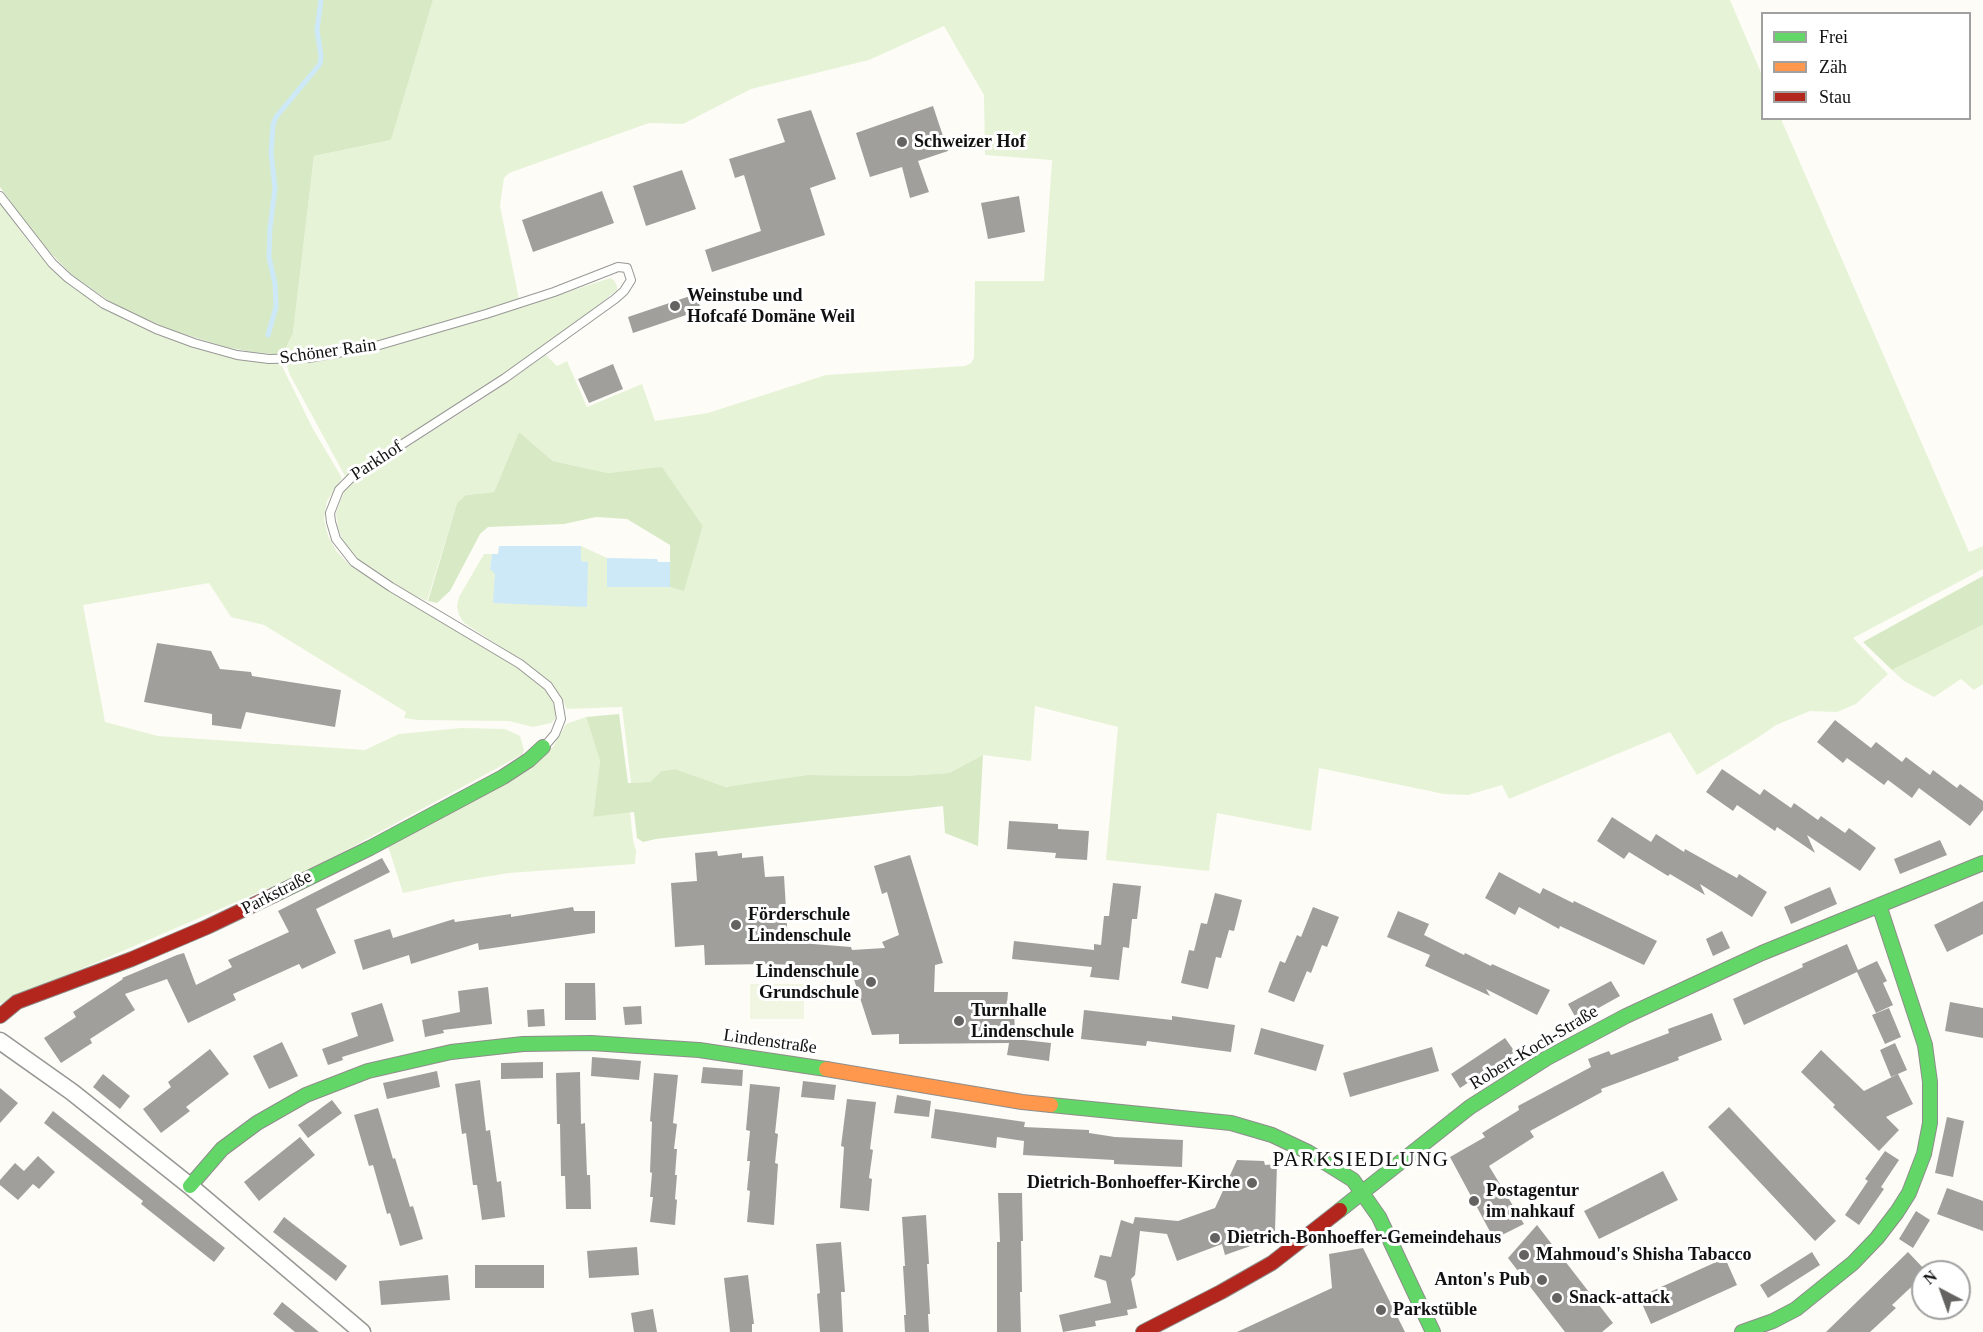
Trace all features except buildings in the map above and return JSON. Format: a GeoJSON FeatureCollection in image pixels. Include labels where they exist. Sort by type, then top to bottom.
{"type":"FeatureCollection","features":[{"type":"Feature","properties":{"kind":"street","name":"Parkstraße"},"geometry":{"type":"LineString","coordinates":[[0,1016],[10,1006],[34,995],[141,955],[207,927],[370,848],[503,777],[529,760],[543,747]]}},
{"type":"Feature","properties":{"kind":"street","name":"Robert-Koch-Straße"},"geometry":{"type":"LineString","coordinates":[[1143,1332],[1272,1263],[1470,1107],[1547,1058],[1647,1006],[1795,939],[1983,863]]}},
{"type":"Feature","properties":{"kind":"street"},"geometry":{"type":"LineString","coordinates":[[1742,1332],[1773,1321],[1796,1309],[1853,1263],[1877,1238],[1897,1212],[1909,1193],[1924,1154],[1930,1123],[1930,1082],[1925,1045],[1879,905]]}},
{"type":"Feature","properties":{"kind":"street","name":"Lindenstraße"},"geometry":{"type":"LineString","coordinates":[[190,1186],[222,1149],[245,1131],[306,1095],[355,1075],[451,1052],[516,1045],[582,1043],[656,1046],[751,1057],[1022,1102],[1231,1123],[1262,1131],[1299,1148],[1347,1176],[1362,1192],[1379,1217],[1433,1332]]}},
{"type":"Feature","properties":{"kind":"street"},"geometry":{"type":"LineString","coordinates":[[2,1045],[72,1092],[190,1186],[362,1332]]}},
{"type":"Feature","properties":{"kind":"lane","name":"Schöner Rain"},"geometry":{"type":"LineString","coordinates":[[0,195],[52,263],[68,278],[104,304],[156,329],[194,343],[237,355],[268,359],[309,358],[376,346],[525,302],[618,267],[623,266],[628,270]]}},
{"type":"Feature","properties":{"kind":"lane","name":"Parkhof"},"geometry":{"type":"LineString","coordinates":[[543,747],[555,734],[561,719],[558,701],[548,686],[527,668],[362,568],[348,556],[336,539],[330,513],[339,490],[353,476],[476,397],[572,331],[624,291],[631,280],[628,270]]}},
{"type":"Feature","properties":{"kind":"green space"},"geometry":{"type":"Polygon","coordinates":[[[0,0],[433,0],[391,140],[314,156],[293,333],[283,355],[226,347],[174,331],[136,315],[112,303],[72,275],[39,241],[0,187],[0,0]]]}},
{"type":"Feature","properties":{"kind":"green space"},"geometry":{"type":"Polygon","coordinates":[[[433,0],[1730,0],[1761,73],[1761,120],[1781,120],[1969,552],[1983,546],[1983,569],[1853,638],[1888,674],[1856,704],[1837,712],[1810,711],[1776,725],[1697,775],[1670,732],[1509,799],[1502,785],[1468,795],[1444,794],[1319,768],[1311,831],[1217,813],[1209,871],[1106,860],[1118,727],[1035,706],[1031,761],[983,755],[949,773],[903,776],[807,775],[731,787],[675,769],[661,771],[650,782],[631,783],[622,707],[567,709],[550,682],[529,665],[464,623],[457,606],[459,597],[484,554],[492,554],[490,569],[588,562],[581,561],[581,546],[607,558],[607,587],[670,587],[684,590],[703,526],[662,468],[608,473],[553,461],[519,432],[494,492],[466,495],[457,503],[427,601],[409,593],[359,560],[344,543],[338,528],[336,513],[344,492],[360,477],[475,404],[546,355],[557,366],[567,361],[587,407],[642,384],[655,421],[708,413],[826,375],[965,366],[974,358],[975,281],[1044,281],[1052,160],[985,155],[984,95],[944,26],[869,60],[751,89],[683,124],[649,123],[509,173],[504,178],[500,206],[519,299],[559,295],[610,278],[614,280],[617,290],[580,320],[496,379],[345,476],[290,375],[283,356],[293,333],[314,156],[391,140],[433,0]]]}},
{"type":"Feature","properties":{"kind":"green space"},"geometry":{"type":"Polygon","coordinates":[[[0,203],[49,266],[74,288],[100,306],[155,334],[219,355],[281,364],[313,429],[342,478],[327,501],[324,519],[328,536],[337,552],[351,566],[369,578],[510,662],[545,689],[556,713],[551,723],[533,727],[509,721],[404,718],[406,712],[264,625],[231,617],[209,583],[83,605],[105,722],[158,736],[365,750],[399,734],[461,728],[505,729],[520,736],[524,750],[523,754],[308,871],[0,1004],[0,203]]]}},
{"type":"Feature","properties":{"kind":"green space"},"geometry":{"type":"Polygon","coordinates":[[[519,432],[553,461],[608,473],[662,467],[703,526],[684,591],[670,587],[670,545],[627,519],[596,517],[564,524],[488,527],[480,534],[450,591],[437,603],[428,601],[457,503],[466,495],[494,492],[519,432]]]}},
{"type":"Feature","properties":{"kind":"green space"},"geometry":{"type":"Polygon","coordinates":[[[1983,576],[1983,625],[1892,670],[1863,642],[1983,576]]]}},
{"type":"Feature","properties":{"kind":"green space"},"geometry":{"type":"Polygon","coordinates":[[[1983,625],[1983,684],[1974,690],[1961,679],[1934,697],[1904,681],[1892,670],[1983,625]]]}},
{"type":"Feature","properties":{"kind":"green space"},"geometry":{"type":"Polygon","coordinates":[[[619,714],[628,783],[650,782],[661,771],[675,769],[726,787],[807,775],[903,776],[949,773],[983,755],[978,846],[945,833],[943,806],[643,842],[637,838],[634,812],[593,817],[600,761],[586,717],[619,714]]]}},
{"type":"Feature","properties":{"kind":"green space"},"geometry":{"type":"Polygon","coordinates":[[[586,717],[600,761],[593,817],[630,812],[636,851],[635,864],[509,873],[403,893],[388,846],[553,747],[566,724],[586,717]]]}},
{"type":"Feature","properties":{"kind":"green space"},"geometry":{"type":"Polygon","coordinates":[[[750,984],[804,984],[804,1019],[750,1019],[750,984]]]}},
{"type":"Feature","properties":{"kind":"water"},"geometry":{"type":"Polygon","coordinates":[[[499,546],[581,546],[581,561],[588,562],[587,607],[493,603],[495,574],[490,569],[492,554],[498,554],[499,546]]]}},
{"type":"Feature","properties":{"kind":"water"},"geometry":{"type":"Polygon","coordinates":[[[607,558],[657,559],[658,562],[670,562],[670,587],[607,587],[607,558]]]}},
{"type":"Feature","properties":{"kind":"waterway"},"geometry":{"type":"LineString","coordinates":[[268,335],[276,307],[275,284],[269,257],[275,188],[271,153],[273,125],[276,117],[320,64],[317,30],[321,0]]}},
{"type":"Feature","properties":{"kind":"traffic: fast"},"geometry":{"type":"LineString","coordinates":[[274,895],[370,848],[503,777],[529,760],[543,747]]}},
{"type":"Feature","properties":{"kind":"traffic: fast"},"geometry":{"type":"LineString","coordinates":[[1340,1210],[1470,1107],[1547,1058],[1626,1016],[1762,953],[1983,863]]}},
{"type":"Feature","properties":{"kind":"traffic: fast"},"geometry":{"type":"LineString","coordinates":[[1742,1332],[1773,1321],[1796,1309],[1853,1263],[1877,1238],[1897,1212],[1909,1193],[1924,1154],[1930,1123],[1930,1082],[1925,1045],[1879,905]]}},
{"type":"Feature","properties":{"kind":"traffic: fast"},"geometry":{"type":"LineString","coordinates":[[190,1186],[222,1149],[257,1123],[306,1095],[368,1071],[451,1052],[523,1044],[591,1043],[699,1050],[826,1069]]}},
{"type":"Feature","properties":{"kind":"traffic: fast"},"geometry":{"type":"LineString","coordinates":[[1051,1105],[1231,1123],[1272,1135],[1308,1152],[1353,1180],[1379,1217],[1433,1332]]}},
{"type":"Feature","properties":{"kind":"traffic: slow"},"geometry":{"type":"LineString","coordinates":[[826,1069],[1051,1105]]}},
{"type":"Feature","properties":{"kind":"traffic: jam"},"geometry":{"type":"LineString","coordinates":[[0,1016],[17,1002],[132,959],[274,895]]}},
{"type":"Feature","properties":{"kind":"traffic: jam"},"geometry":{"type":"LineString","coordinates":[[1143,1332],[1272,1263],[1340,1210]]}},
{"type":"Feature","properties":{"kind":"place","name":"Schweizer Hof"},"geometry":{"type":"Point","coordinates":[902,142]}},
{"type":"Feature","properties":{"kind":"place","name":"Weinstube und Hofcafé Domäne Weil"},"geometry":{"type":"Point","coordinates":[675,306]}},
{"type":"Feature","properties":{"kind":"place","name":"Förderschule Lindenschule"},"geometry":{"type":"Point","coordinates":[736,925]}},
{"type":"Feature","properties":{"kind":"place","name":"Lindenschule Grundschule"},"geometry":{"type":"Point","coordinates":[871,982]}},
{"type":"Feature","properties":{"kind":"place","name":"Turnhalle Lindenschule"},"geometry":{"type":"Point","coordinates":[959,1021]}},
{"type":"Feature","properties":{"kind":"place","name":"Dietrich-Bonhoeffer-Kirche"},"geometry":{"type":"Point","coordinates":[1252,1183]}},
{"type":"Feature","properties":{"kind":"place","name":"Postagentur im nahkauf"},"geometry":{"type":"Point","coordinates":[1474,1201]}},
{"type":"Feature","properties":{"kind":"place","name":"Dietrich-Bonhoeffer-Gemeindehaus"},"geometry":{"type":"Point","coordinates":[1215,1238]}},
{"type":"Feature","properties":{"kind":"place","name":"Mahmoud's Shisha Tabacco"},"geometry":{"type":"Point","coordinates":[1524,1255]}},
{"type":"Feature","properties":{"kind":"place","name":"Anton's Pub"},"geometry":{"type":"Point","coordinates":[1542,1280]}},
{"type":"Feature","properties":{"kind":"place","name":"Snack-attack"},"geometry":{"type":"Point","coordinates":[1557,1298]}},
{"type":"Feature","properties":{"kind":"place","name":"Parkstüble"},"geometry":{"type":"Point","coordinates":[1381,1310]}},
{"type":"Feature","properties":{"kind":"district","name":"PARKSIEDLUNG"},"geometry":{"type":"Point","coordinates":[1361,1160]}}]}
